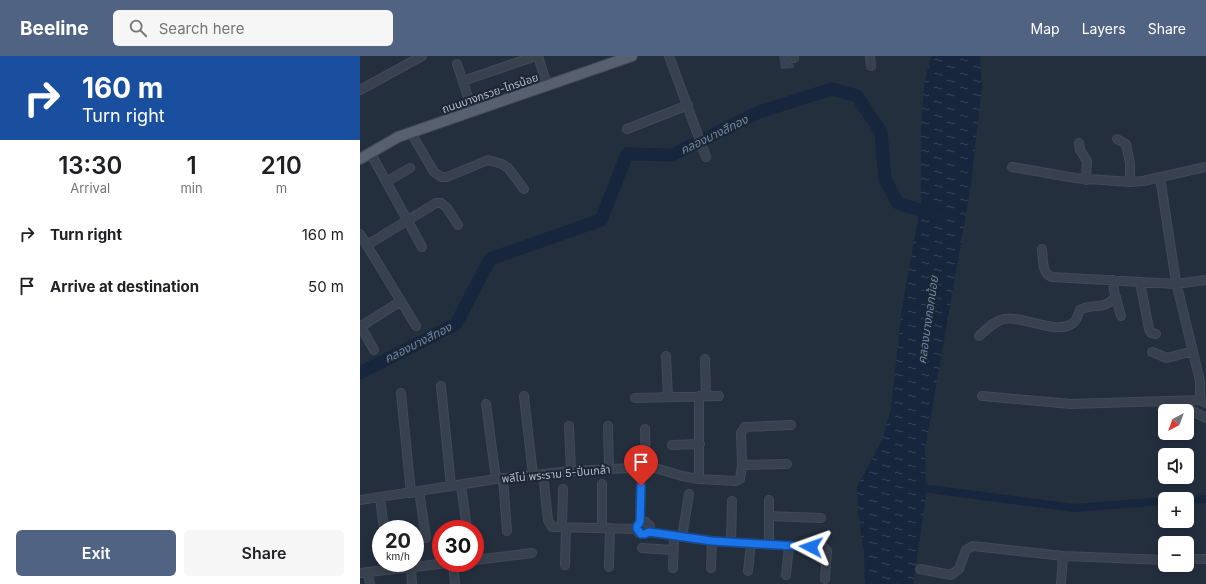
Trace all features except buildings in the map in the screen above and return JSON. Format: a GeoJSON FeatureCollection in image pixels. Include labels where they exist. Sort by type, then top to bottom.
{"type":"FeatureCollection","features":[{"type":"Feature","properties":{"kind":"main road","name":"ถนนบางกรวย-ไทรน้อย"},"geometry":{"type":"LineString","coordinates":[[360,159],[398,137],[632,56]]}},
{"type":"Feature","properties":{"kind":"street"},"geometry":{"type":"LineString","coordinates":[[360,90],[422,56]]}},
{"type":"Feature","properties":{"kind":"street"},"geometry":{"type":"LineString","coordinates":[[463,81],[537,56],[547,85]]}},
{"type":"Feature","properties":{"kind":"street"},"geometry":{"type":"LineString","coordinates":[[669,56],[705,154]]}},
{"type":"Feature","properties":{"kind":"street"},"geometry":{"type":"LineString","coordinates":[[870,56],[870,66]]}},
{"type":"Feature","properties":{"kind":"street"},"geometry":{"type":"LineString","coordinates":[[457,64],[473,112]]}},
{"type":"Feature","properties":{"kind":"street"},"geometry":{"type":"LineString","coordinates":[[627,129],[688,105]]}},
{"type":"Feature","properties":{"kind":"street"},"geometry":{"type":"LineString","coordinates":[[410,133],[434,172],[441,177],[447,177],[488,160],[502,164],[508,168],[524,189]]}},
{"type":"Feature","properties":{"kind":"street"},"geometry":{"type":"LineString","coordinates":[[1117,139],[1126,144],[1130,163],[1130,182]]}},
{"type":"Feature","properties":{"kind":"street"},"geometry":{"type":"LineString","coordinates":[[1079,143],[1080,150],[1087,161],[1086,180]]}},
{"type":"Feature","properties":{"kind":"street"},"geometry":{"type":"LineString","coordinates":[[371,154],[422,247]]}},
{"type":"Feature","properties":{"kind":"street"},"geometry":{"type":"LineString","coordinates":[[1012,167],[1086,180],[1130,182],[1143,182],[1206,167]]}},
{"type":"Feature","properties":{"kind":"street"},"geometry":{"type":"LineString","coordinates":[[386,182],[410,168]]}},
{"type":"Feature","properties":{"kind":"street"},"geometry":{"type":"LineString","coordinates":[[982,396],[1071,404],[1160,401],[1203,402],[1200,381],[1176,284],[1160,178]]}},
{"type":"Feature","properties":{"kind":"street"},"geometry":{"type":"LineString","coordinates":[[367,245],[436,202],[441,203],[447,208],[458,225]]}},
{"type":"Feature","properties":{"kind":"street"},"geometry":{"type":"LineString","coordinates":[[360,234],[416,326]]}},
{"type":"Feature","properties":{"kind":"street"},"geometry":{"type":"LineString","coordinates":[[1042,249],[1045,271],[1048,276],[1052,277],[1176,284],[1206,280]]}},
{"type":"Feature","properties":{"kind":"street"},"geometry":{"type":"LineString","coordinates":[[1113,280],[1121,316]]}},
{"type":"Feature","properties":{"kind":"street"},"geometry":{"type":"LineString","coordinates":[[1140,282],[1150,333],[1156,334]]}},
{"type":"Feature","properties":{"kind":"street"},"geometry":{"type":"LineString","coordinates":[[979,336],[993,323],[1004,319],[1012,319],[1045,326],[1069,326],[1077,319],[1080,310],[1086,307],[1102,306],[1116,297]]}},
{"type":"Feature","properties":{"kind":"street"},"geometry":{"type":"LineString","coordinates":[[374,350],[360,326],[401,301]]}},
{"type":"Feature","properties":{"kind":"street"},"geometry":{"type":"LineString","coordinates":[[1152,352],[1166,358],[1193,351]]}},
{"type":"Feature","properties":{"kind":"street"},"geometry":{"type":"LineString","coordinates":[[666,356],[668,397]]}},
{"type":"Feature","properties":{"kind":"street"},"geometry":{"type":"LineString","coordinates":[[699,479],[699,419],[703,396],[705,359]]}},
{"type":"Feature","properties":{"kind":"street"},"geometry":{"type":"LineString","coordinates":[[442,386],[452,486]]}},
{"type":"Feature","properties":{"kind":"street"},"geometry":{"type":"LineString","coordinates":[[401,393],[415,492],[426,538]]}},
{"type":"Feature","properties":{"kind":"street"},"geometry":{"type":"LineString","coordinates":[[524,396],[533,476]]}},
{"type":"Feature","properties":{"kind":"street"},"geometry":{"type":"LineString","coordinates":[[635,398],[719,396]]}},
{"type":"Feature","properties":{"kind":"street"},"geometry":{"type":"LineString","coordinates":[[1174,402],[1206,418]]}},
{"type":"Feature","properties":{"kind":"street"},"geometry":{"type":"LineString","coordinates":[[486,404],[500,479],[507,531]]}},
{"type":"Feature","properties":{"kind":"street"},"geometry":{"type":"LineString","coordinates":[[788,464],[742,465],[741,433],[746,427],[791,425]]}},
{"type":"Feature","properties":{"kind":"street"},"geometry":{"type":"LineString","coordinates":[[569,426],[571,471]]}},
{"type":"Feature","properties":{"kind":"street"},"geometry":{"type":"LineString","coordinates":[[608,426],[609,469]]}},
{"type":"Feature","properties":{"kind":"street"},"geometry":{"type":"LineString","coordinates":[[645,429],[646,467]]}},
{"type":"Feature","properties":{"kind":"street"},"geometry":{"type":"LineString","coordinates":[[672,445],[700,444]]}},
{"type":"Feature","properties":{"kind":"street","name":"พลีโน่ พระราม 5-ปิ่นเกล้า"},"geometry":{"type":"LineString","coordinates":[[360,500],[500,479],[571,471],[652,466],[682,476],[699,479],[736,481],[740,479],[742,465]]}},
{"type":"Feature","properties":{"kind":"street"},"geometry":{"type":"LineString","coordinates":[[543,474],[548,520],[552,527],[606,528],[639,525]]}},
{"type":"Feature","properties":{"kind":"street"},"geometry":{"type":"LineString","coordinates":[[602,484],[609,566]]}},
{"type":"Feature","properties":{"kind":"street"},"geometry":{"type":"LineString","coordinates":[[461,485],[465,520]]}},
{"type":"Feature","properties":{"kind":"street"},"geometry":{"type":"LineString","coordinates":[[641,486],[639,533],[643,534],[649,532],[712,541],[821,548],[827,551],[825,579]]}},
{"type":"Feature","properties":{"kind":"street"},"geometry":{"type":"LineString","coordinates":[[563,489],[566,565]]}},
{"type":"Feature","properties":{"kind":"street"},"geometry":{"type":"LineString","coordinates":[[673,568],[673,550],[689,494]]}},
{"type":"Feature","properties":{"kind":"street"},"geometry":{"type":"LineString","coordinates":[[380,498],[383,520]]}},
{"type":"Feature","properties":{"kind":"street"},"geometry":{"type":"LineString","coordinates":[[769,500],[769,545]]}},
{"type":"Feature","properties":{"kind":"street"},"geometry":{"type":"LineString","coordinates":[[731,542],[732,501]]}},
{"type":"Feature","properties":{"kind":"street"},"geometry":{"type":"LineString","coordinates":[[769,516],[821,518]]}},
{"type":"Feature","properties":{"kind":"street"},"geometry":{"type":"LineString","coordinates":[[711,568],[712,541]]}},
{"type":"Feature","properties":{"kind":"street"},"geometry":{"type":"LineString","coordinates":[[748,571],[751,544]]}},
{"type":"Feature","properties":{"kind":"street"},"geometry":{"type":"LineString","coordinates":[[786,575],[789,546]]}},
{"type":"Feature","properties":{"kind":"street"},"geometry":{"type":"LineString","coordinates":[[920,569],[951,575],[959,569],[966,550],[973,546],[1063,556],[1158,560]]}},
{"type":"Feature","properties":{"kind":"street"},"geometry":{"type":"LineString","coordinates":[[642,548],[673,550]]}},
{"type":"Feature","properties":{"kind":"street"},"geometry":{"type":"LineString","coordinates":[[484,559],[532,553]]}},
{"type":"Feature","properties":{"kind":"street"},"geometry":{"type":"LineString","coordinates":[[1061,584],[1063,556]]}},
{"type":"Feature","properties":{"kind":"street"},"geometry":{"type":"LineString","coordinates":[[1194,559],[1206,559]]}},
{"type":"Feature","properties":{"kind":"street"},"geometry":{"type":"LineString","coordinates":[[411,572],[412,584]]}},
{"type":"Feature","properties":{"kind":"street"},"geometry":{"type":"LineString","coordinates":[[454,572],[455,584]]}},
{"type":"Feature","properties":{"kind":"street"},"geometry":{"type":"LineString","coordinates":[[364,573],[370,584]]}},
{"type":"Feature","properties":{"kind":"water","name":"คลองบางกอกน้อย"},"geometry":{"type":"Polygon","coordinates":[[[931,56],[980,56],[982,85],[971,186],[925,449],[926,496],[913,584],[865,584],[864,556],[858,512],[857,487],[882,440],[891,409],[902,307],[921,203],[922,109],[925,79],[931,56]]]}},
{"type":"Feature","properties":{"kind":"waterway","name":"คลองบางสีทอง"},"geometry":{"type":"LineString","coordinates":[[360,373],[456,324],[490,259],[601,220],[627,154],[672,155],[759,112],[832,89],[857,96],[881,132],[885,180],[898,203],[935,215]]}},
{"type":"Feature","properties":{"kind":"waterway"},"geometry":{"type":"LineString","coordinates":[[914,487],[1074,508],[1158,502]]}},
{"type":"Feature","properties":{"kind":"waterway"},"geometry":{"type":"LineString","coordinates":[[1194,500],[1206,499]]}},
{"type":"Feature","properties":{"kind":"route"},"geometry":{"type":"LineString","coordinates":[[641,486],[640,522],[637,529],[641,534],[647,534],[649,532],[712,541],[811,547]]}}]}
